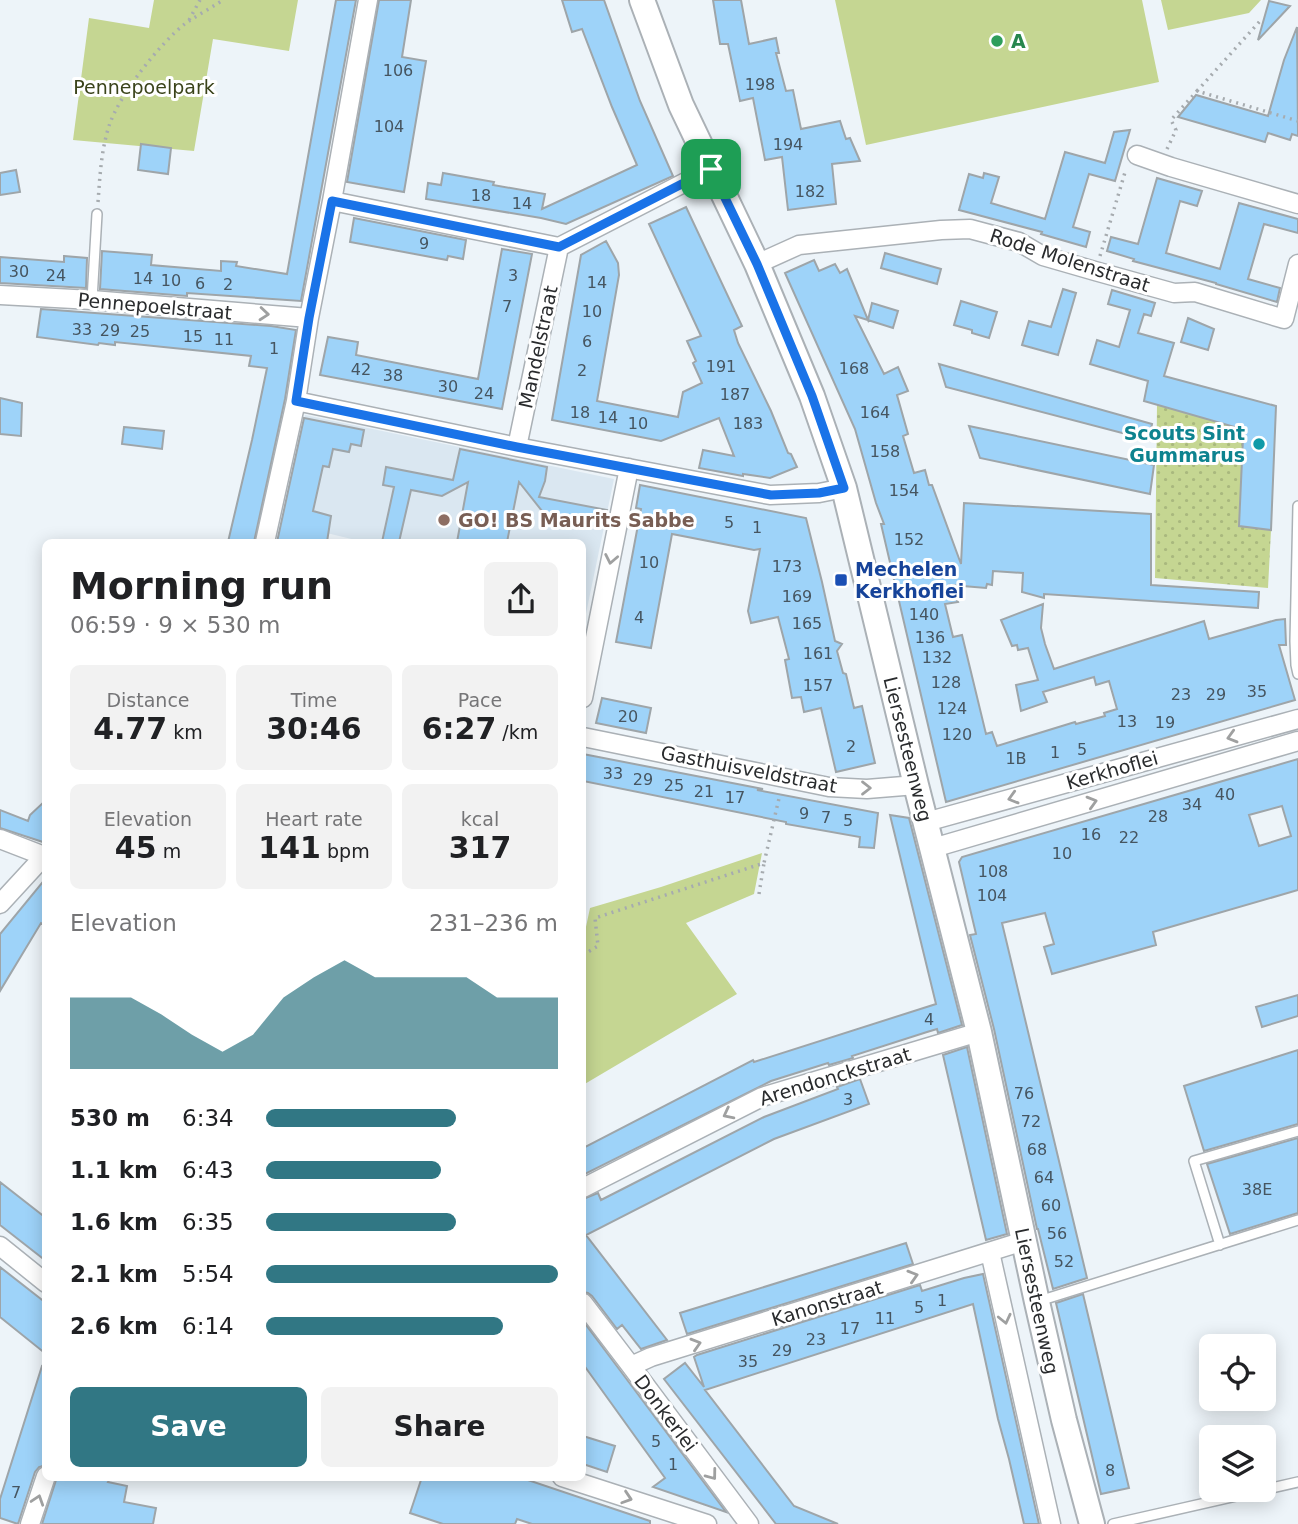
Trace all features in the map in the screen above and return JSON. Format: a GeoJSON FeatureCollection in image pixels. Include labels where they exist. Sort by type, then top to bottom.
{"type":"FeatureCollection","features":[{"type":"Feature","properties":{"kind":"main road","name":"Liersesteenweg"},"geometry":{"type":"LineString","coordinates":[[642,0],[681,105],[757,264],[812,396],[844,488],[979,1032],[1037,1302],[1092,1524]]}},
{"type":"Feature","properties":{"kind":"street"},"geometry":{"type":"LineString","coordinates":[[266,539],[296,401],[368,0]]}},
{"type":"Feature","properties":{"kind":"street"},"geometry":{"type":"LineString","coordinates":[[1137,155],[1298,204]]}},
{"type":"Feature","properties":{"kind":"street"},"geometry":{"type":"LineString","coordinates":[[332,201],[559,247],[711,169]]}},
{"type":"Feature","properties":{"kind":"street","name":"Rode Molenstraat"},"geometry":{"type":"LineString","coordinates":[[757,264],[799,245],[970,229],[1019,242],[1043,256],[1095,271],[1174,293],[1195,292],[1284,319],[1298,264]]}},
{"type":"Feature","properties":{"kind":"street","name":"Mandelstraat"},"geometry":{"type":"LineString","coordinates":[[517,447],[559,247]]}},
{"type":"Feature","properties":{"kind":"street","name":"Pennepoelstraat"},"geometry":{"type":"LineString","coordinates":[[0,295],[309,318]]}},
{"type":"Feature","properties":{"kind":"street"},"geometry":{"type":"LineString","coordinates":[[296,401],[517,447],[771,495],[819,493],[844,488]]}},
{"type":"Feature","properties":{"kind":"street"},"geometry":{"type":"LineString","coordinates":[[586,683],[629,468]]}},
{"type":"Feature","properties":{"kind":"street","name":"Kerkhoflei"},"geometry":{"type":"LineString","coordinates":[[926,822],[1298,719]]}},
{"type":"Feature","properties":{"kind":"street","name":"Gasthuisveldstraat"},"geometry":{"type":"LineString","coordinates":[[586,738],[829,787],[867,789],[916,785]]}},
{"type":"Feature","properties":{"kind":"street","name":"Kerkhoflei"},"geometry":{"type":"LineString","coordinates":[[933,848],[1298,741]]}},
{"type":"Feature","properties":{"kind":"street"},"geometry":{"type":"LineString","coordinates":[[0,839],[42,854]]}},
{"type":"Feature","properties":{"kind":"street"},"geometry":{"type":"LineString","coordinates":[[0,904],[42,858]]}},
{"type":"Feature","properties":{"kind":"street","name":"Arendonckstraat"},"geometry":{"type":"LineString","coordinates":[[586,1186],[762,1097],[979,1032]]}},
{"type":"Feature","properties":{"kind":"street","name":"Kanonstraat"},"geometry":{"type":"LineString","coordinates":[[631,1366],[652,1357],[1024,1241]]}},
{"type":"Feature","properties":{"kind":"street"},"geometry":{"type":"LineString","coordinates":[[0,1247],[42,1280]]}},
{"type":"Feature","properties":{"kind":"street","name":"Liersesteenweg"},"geometry":{"type":"LineString","coordinates":[[990,1252],[1051,1524]]}},
{"type":"Feature","properties":{"kind":"street","name":"Donkerlei"},"geometry":{"type":"LineString","coordinates":[[586,1307],[749,1524]]}},
{"type":"Feature","properties":{"kind":"street"},"geometry":{"type":"LineString","coordinates":[[30,1524],[44,1481]]}},
{"type":"Feature","properties":{"kind":"street"},"geometry":{"type":"LineString","coordinates":[[574,1481],[707,1524]]}},
{"type":"Feature","properties":{"kind":"lane"},"geometry":{"type":"LineString","coordinates":[[92,300],[97,214]]}},
{"type":"Feature","properties":{"kind":"lane"},"geometry":{"type":"LineString","coordinates":[[1298,506],[1295,641],[1298,674]]}},
{"type":"Feature","properties":{"kind":"lane"},"geometry":{"type":"LineString","coordinates":[[1220,1245],[1194,1161],[1298,1131]]}},
{"type":"Feature","properties":{"kind":"lane"},"geometry":{"type":"LineString","coordinates":[[1037,1302],[1298,1220]]}},
{"type":"Feature","properties":{"kind":"lane"},"geometry":{"type":"LineString","coordinates":[[1113,1524],[1298,1482]]}},
{"type":"Feature","properties":{"kind":"path"},"geometry":{"type":"LineString","coordinates":[[188,22],[200,0]]}},
{"type":"Feature","properties":{"kind":"path"},"geometry":{"type":"LineString","coordinates":[[97,214],[102,156],[111,118],[132,82],[173,34],[223,0]]}},
{"type":"Feature","properties":{"kind":"path"},"geometry":{"type":"LineString","coordinates":[[1159,163],[1176,130],[1171,121],[1261,20]]}},
{"type":"Feature","properties":{"kind":"path"},"geometry":{"type":"LineString","coordinates":[[1197,92],[1298,121]]}},
{"type":"Feature","properties":{"kind":"path"},"geometry":{"type":"LineString","coordinates":[[1095,271],[1127,164],[1137,155]]}},
{"type":"Feature","properties":{"kind":"path"},"geometry":{"type":"LineString","coordinates":[[759,894],[783,777]]}},
{"type":"Feature","properties":{"kind":"path"},"geometry":{"type":"LineString","coordinates":[[586,953],[598,946],[595,918],[764,863]]}},
{"type":"Feature","properties":{"kind":"shaded area","name":"GO! BS Maurits Sabbe"},"geometry":{"type":"Polygon","coordinates":[[[305,415],[614,479],[586,614],[586,539],[352,539],[281,522],[305,415]]]}},
{"type":"Feature","properties":{"kind":"green space","name":"Pennepoelpark"},"geometry":{"type":"Polygon","coordinates":[[[154,0],[298,0],[289,51],[213,39],[194,151],[73,140],[89,18],[149,28],[154,0]]]}},
{"type":"Feature","properties":{"kind":"green space","name":"A"},"geometry":{"type":"Polygon","coordinates":[[[835,0],[1142,0],[1159,82],[866,145],[835,0]]]}},
{"type":"Feature","properties":{"kind":"green space"},"geometry":{"type":"Polygon","coordinates":[[[1161,0],[1261,0],[1249,13],[1168,30],[1161,0]]]}},
{"type":"Feature","properties":{"kind":"green space"},"geometry":{"type":"Polygon","coordinates":[[[1157,405],[1235,427],[1243,438],[1239,526],[1271,530],[1268,588],[1155,578],[1157,405]]]}},
{"type":"Feature","properties":{"kind":"green space"},"geometry":{"type":"Polygon","coordinates":[[[762,853],[754,894],[686,923],[737,994],[586,1083],[586,927],[590,908],[762,853]]]}},
{"type":"Feature","properties":{"kind":"building"},"geometry":{"type":"Polygon","coordinates":[[[336,0],[356,0],[301,301],[100,289],[102,251],[152,255],[151,265],[221,271],[221,261],[237,262],[236,266],[287,274],[336,0]]]}},
{"type":"Feature","properties":{"kind":"building"},"geometry":{"type":"Polygon","coordinates":[[[379,0],[411,0],[402,57],[426,61],[404,192],[347,182],[379,0]]]}},
{"type":"Feature","properties":{"kind":"building"},"geometry":{"type":"Polygon","coordinates":[[[562,0],[604,0],[640,101],[673,176],[566,224],[426,199],[428,183],[441,185],[443,173],[545,194],[542,209],[637,165],[582,29],[572,32],[562,0]]]}},
{"type":"Feature","properties":{"kind":"building"},"geometry":{"type":"Polygon","coordinates":[[[713,0],[741,0],[749,44],[776,38],[779,53],[776,53],[786,91],[793,90],[801,129],[840,121],[846,139],[850,138],[860,161],[832,164],[836,204],[788,210],[782,157],[765,160],[753,98],[740,101],[728,44],[720,44],[713,0]]]}},
{"type":"Feature","properties":{"kind":"building"},"geometry":{"type":"Polygon","coordinates":[[[1269,1],[1290,6],[1258,40],[1269,1]]]}},
{"type":"Feature","properties":{"kind":"building"},"geometry":{"type":"Polygon","coordinates":[[[1297,27],[1298,136],[1292,134],[1290,140],[1268,133],[1265,142],[1178,117],[1196,95],[1268,116],[1284,60],[1297,27]]]}},
{"type":"Feature","properties":{"kind":"building"},"geometry":{"type":"Polygon","coordinates":[[[1130,130],[1115,181],[1089,174],[1073,227],[1090,232],[1086,247],[959,210],[969,174],[983,178],[984,173],[999,177],[991,203],[1045,219],[1065,152],[1105,163],[1114,132],[1130,130]]]}},
{"type":"Feature","properties":{"kind":"building"},"geometry":{"type":"Polygon","coordinates":[[[141,144],[171,148],[168,174],[138,170],[141,144]]]}},
{"type":"Feature","properties":{"kind":"building"},"geometry":{"type":"Polygon","coordinates":[[[16,170],[20,192],[0,195],[0,173],[16,170]]]}},
{"type":"Feature","properties":{"kind":"building"},"geometry":{"type":"Polygon","coordinates":[[[1157,178],[1202,191],[1197,206],[1180,201],[1166,253],[1220,269],[1239,203],[1298,219],[1298,233],[1264,224],[1248,279],[1280,288],[1277,302],[1133,261],[1134,259],[1107,251],[1111,237],[1138,244],[1157,178]]]}},
{"type":"Feature","properties":{"kind":"building"},"geometry":{"type":"Polygon","coordinates":[[[686,207],[742,326],[734,330],[738,343],[788,453],[797,467],[770,478],[699,468],[703,450],[734,456],[719,418],[661,441],[552,420],[581,255],[606,241],[618,263],[619,275],[597,401],[678,417],[683,392],[702,383],[687,341],[701,336],[649,224],[686,207]]]}},
{"type":"Feature","properties":{"kind":"building"},"geometry":{"type":"Polygon","coordinates":[[[354,218],[466,240],[463,259],[448,256],[447,260],[350,242],[354,218]]]}},
{"type":"Feature","properties":{"kind":"building"},"geometry":{"type":"Polygon","coordinates":[[[502,249],[532,254],[502,409],[320,375],[328,337],[358,342],[356,355],[478,379],[502,249]]]}},
{"type":"Feature","properties":{"kind":"building"},"geometry":{"type":"Polygon","coordinates":[[[885,253],[941,269],[937,284],[881,268],[885,253]]]}},
{"type":"Feature","properties":{"kind":"building"},"geometry":{"type":"Polygon","coordinates":[[[64,256],[87,258],[86,288],[0,283],[0,257],[64,262],[64,256]]]}},
{"type":"Feature","properties":{"kind":"building"},"geometry":{"type":"Polygon","coordinates":[[[814,260],[819,271],[835,264],[840,273],[847,269],[868,320],[872,303],[898,311],[893,328],[855,316],[884,374],[898,367],[908,391],[897,395],[908,434],[903,436],[914,473],[925,470],[961,564],[964,503],[1151,514],[1151,585],[1259,592],[1258,608],[1044,594],[1044,598],[1022,592],[1023,573],[993,571],[992,585],[987,584],[986,588],[950,585],[958,602],[945,604],[953,637],[962,635],[986,734],[992,732],[997,746],[1075,722],[1076,724],[1105,716],[1104,713],[1117,709],[1109,681],[1096,685],[1094,677],[1043,692],[1047,702],[1021,711],[1016,685],[1038,680],[1028,648],[1018,650],[1017,645],[1012,646],[1001,620],[1043,604],[1041,628],[1054,669],[1204,621],[1209,639],[1285,619],[1286,645],[1279,645],[1295,700],[946,802],[881,524],[884,524],[855,429],[785,273],[814,260]]]}},
{"type":"Feature","properties":{"kind":"building"},"geometry":{"type":"Polygon","coordinates":[[[1063,289],[1076,293],[1058,355],[1022,345],[1029,321],[1051,327],[1063,289]]]}},
{"type":"Feature","properties":{"kind":"building","name":"Scouts Sint Gummarus"},"geometry":{"type":"Polygon","coordinates":[[[1112,290],[1155,303],[1151,316],[1144,314],[1138,333],[1174,343],[1164,376],[1276,406],[1271,530],[1239,526],[1243,438],[1235,427],[1144,401],[1148,381],[1090,364],[1097,340],[1119,347],[1130,310],[1108,304],[1112,290]]]}},
{"type":"Feature","properties":{"kind":"building"},"geometry":{"type":"Polygon","coordinates":[[[961,301],[997,312],[989,338],[954,325],[961,301]]]}},
{"type":"Feature","properties":{"kind":"building"},"geometry":{"type":"Polygon","coordinates":[[[41,309],[296,330],[285,399],[255,539],[229,539],[267,368],[249,366],[251,356],[115,342],[115,345],[98,345],[37,337],[41,309]]]}},
{"type":"Feature","properties":{"kind":"building"},"geometry":{"type":"Polygon","coordinates":[[[1188,318],[1214,329],[1208,350],[1181,342],[1188,318]]]}},
{"type":"Feature","properties":{"kind":"building"},"geometry":{"type":"Polygon","coordinates":[[[939,364],[1152,424],[1149,440],[946,387],[939,364]]]}},
{"type":"Feature","properties":{"kind":"building"},"geometry":{"type":"Polygon","coordinates":[[[0,398],[22,403],[21,436],[0,434],[0,398]]]}},
{"type":"Feature","properties":{"kind":"building"},"geometry":{"type":"Polygon","coordinates":[[[304,418],[364,430],[361,446],[351,444],[349,452],[333,449],[329,467],[323,466],[313,511],[331,516],[327,539],[278,539],[304,418]]]}},
{"type":"Feature","properties":{"kind":"building"},"geometry":{"type":"Polygon","coordinates":[[[969,426],[1154,465],[1150,494],[980,458],[969,426]]]}},
{"type":"Feature","properties":{"kind":"building"},"geometry":{"type":"Polygon","coordinates":[[[124,427],[164,431],[162,449],[122,444],[124,427]]]}},
{"type":"Feature","properties":{"kind":"building"},"geometry":{"type":"Polygon","coordinates":[[[460,449],[547,467],[539,497],[607,510],[603,528],[546,516],[519,482],[508,539],[458,539],[468,482],[442,496],[411,490],[400,539],[383,539],[394,487],[383,485],[386,467],[453,480],[460,449]]]}},
{"type":"Feature","properties":{"kind":"building"},"geometry":{"type":"Polygon","coordinates":[[[640,485],[806,518],[835,641],[842,644],[837,651],[843,673],[846,674],[854,708],[862,706],[875,763],[836,772],[821,708],[804,712],[801,697],[792,698],[785,660],[789,659],[778,617],[751,623],[748,611],[760,549],[672,534],[651,648],[616,642],[641,509],[636,508],[640,485]]]}},
{"type":"Feature","properties":{"kind":"building"},"geometry":{"type":"Polygon","coordinates":[[[602,698],[651,708],[646,733],[596,723],[602,698]]]}},
{"type":"Feature","properties":{"kind":"building"},"geometry":{"type":"Polygon","coordinates":[[[586,755],[878,813],[874,848],[859,847],[860,837],[586,782],[586,755]]]}},
{"type":"Feature","properties":{"kind":"building"},"geometry":{"type":"Polygon","coordinates":[[[1298,759],[1298,890],[1153,932],[1156,945],[1052,974],[1044,947],[1054,944],[1045,913],[1002,923],[1087,1278],[1053,1289],[970,935],[976,934],[959,862],[962,857],[1298,759]],[[1282,806],[1249,815],[1259,846],[1291,836],[1282,806]]]}},
{"type":"Feature","properties":{"kind":"building"},"geometry":{"type":"Polygon","coordinates":[[[42,804],[42,842],[0,828],[0,810],[28,821],[30,815],[42,804]]]}},
{"type":"Feature","properties":{"kind":"building"},"geometry":{"type":"Polygon","coordinates":[[[890,815],[909,818],[962,1025],[938,1033],[937,1029],[852,1056],[853,1058],[771,1081],[586,1174],[586,1146],[753,1060],[754,1062],[936,1004],[890,815]]]}},
{"type":"Feature","properties":{"kind":"building"},"geometry":{"type":"Polygon","coordinates":[[[42,883],[42,924],[0,991],[0,934],[42,883]]]}},
{"type":"Feature","properties":{"kind":"building"},"geometry":{"type":"Polygon","coordinates":[[[1298,995],[1298,1016],[1262,1027],[1256,1007],[1298,995]]]}},
{"type":"Feature","properties":{"kind":"building"},"geometry":{"type":"Polygon","coordinates":[[[967,1047],[1007,1234],[986,1240],[943,1055],[967,1047]]]}},
{"type":"Feature","properties":{"kind":"building"},"geometry":{"type":"Polygon","coordinates":[[[1298,1050],[1298,1124],[1204,1151],[1184,1086],[1298,1050]]]}},
{"type":"Feature","properties":{"kind":"building"},"geometry":{"type":"Polygon","coordinates":[[[860,1079],[869,1104],[774,1139],[586,1235],[586,1198],[598,1193],[601,1200],[764,1117],[838,1089],[837,1087],[860,1079]]]}},
{"type":"Feature","properties":{"kind":"building"},"geometry":{"type":"Polygon","coordinates":[[[1298,1138],[1298,1213],[1230,1234],[1207,1164],[1298,1138]]]}},
{"type":"Feature","properties":{"kind":"building"},"geometry":{"type":"Polygon","coordinates":[[[0,1182],[42,1215],[42,1258],[0,1225],[0,1182]]]}},
{"type":"Feature","properties":{"kind":"building"},"geometry":{"type":"Polygon","coordinates":[[[586,1235],[667,1340],[641,1349],[622,1325],[617,1329],[588,1293],[586,1235]]]}},
{"type":"Feature","properties":{"kind":"building"},"geometry":{"type":"Polygon","coordinates":[[[906,1243],[913,1264],[687,1334],[680,1313],[906,1243]]]}},
{"type":"Feature","properties":{"kind":"building"},"geometry":{"type":"Polygon","coordinates":[[[0,1267],[42,1300],[42,1351],[0,1317],[0,1267]]]}},
{"type":"Feature","properties":{"kind":"building"},"geometry":{"type":"Polygon","coordinates":[[[983,1274],[1039,1524],[1024,1524],[973,1304],[705,1390],[794,1506],[838,1524],[776,1524],[664,1379],[685,1363],[704,1387],[694,1357],[697,1355],[920,1285],[922,1291],[983,1274]]]}},
{"type":"Feature","properties":{"kind":"building"},"geometry":{"type":"Polygon","coordinates":[[[1083,1294],[1129,1488],[1101,1494],[1056,1303],[1083,1294]]]}},
{"type":"Feature","properties":{"kind":"building"},"geometry":{"type":"Polygon","coordinates":[[[586,1325],[726,1512],[653,1487],[665,1478],[586,1368],[586,1325]]]}},
{"type":"Feature","properties":{"kind":"building"},"geometry":{"type":"Polygon","coordinates":[[[42,1366],[42,1466],[35,1472],[18,1524],[0,1518],[0,1499],[42,1366]]]}},
{"type":"Feature","properties":{"kind":"building"},"geometry":{"type":"Polygon","coordinates":[[[586,1437],[615,1446],[607,1472],[586,1465],[586,1437]]]}},
{"type":"Feature","properties":{"kind":"building"},"geometry":{"type":"Polygon","coordinates":[[[56,1481],[109,1481],[127,1486],[124,1502],[156,1508],[153,1524],[42,1524],[56,1481]]]}},
{"type":"Feature","properties":{"kind":"building"},"geometry":{"type":"Polygon","coordinates":[[[421,1481],[531,1481],[650,1521],[650,1524],[532,1524],[517,1519],[515,1524],[443,1524],[410,1513],[421,1481]]]}},
{"type":"Feature","properties":{"kind":"place","name":"A"},"geometry":{"type":"Point","coordinates":[997,41]}},
{"type":"Feature","properties":{"kind":"place","name":"Scouts Sint Gummarus"},"geometry":{"type":"Point","coordinates":[1259,444]}},
{"type":"Feature","properties":{"kind":"place","name":"GO! BS Maurits Sabbe"},"geometry":{"type":"Point","coordinates":[444,520]}},
{"type":"Feature","properties":{"kind":"place","name":"Mechelen Kerkhoflei"},"geometry":{"type":"Point","coordinates":[841,580]}},
{"type":"Feature","properties":{"kind":"route"},"geometry":{"type":"LineString","coordinates":[[711,169],[757,264],[812,396],[844,488],[819,493],[771,495],[517,447],[296,401],[332,201],[559,247],[711,169]]}}]}
